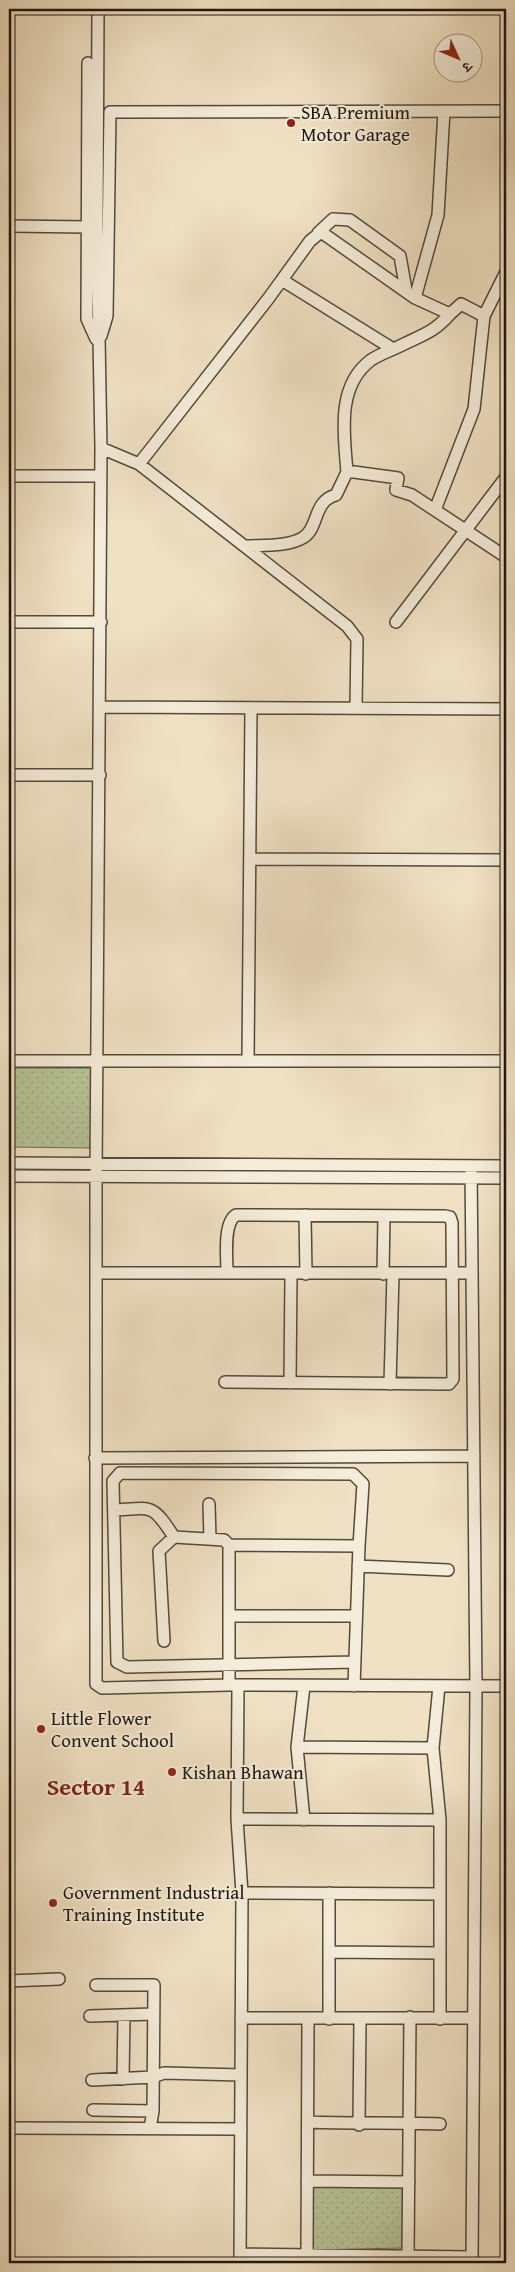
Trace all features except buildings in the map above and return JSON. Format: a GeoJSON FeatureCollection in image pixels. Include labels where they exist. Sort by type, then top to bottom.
{"type":"FeatureCollection","features":[{"type":"Feature","properties":{"kind":"street"},"geometry":{"type":"LineString","coordinates":[[98,9],[96,227],[101,476],[96,1164],[96,1684],[102,1688],[233,1685],[506,1686]]}},
{"type":"Feature","properties":{"kind":"street"},"geometry":{"type":"LineString","coordinates":[[88,63],[87,319],[98,345]]}},
{"type":"Feature","properties":{"kind":"street"},"geometry":{"type":"LineString","coordinates":[[415,298],[438,215],[444,111]]}},
{"type":"Feature","properties":{"kind":"street"},"geometry":{"type":"LineString","coordinates":[[98,345],[107,316],[110,112],[506,111]]}},
{"type":"Feature","properties":{"kind":"street"},"geometry":{"type":"LineString","coordinates":[[139,464],[318,233],[333,219],[350,220],[400,256],[406,290]]}},
{"type":"Feature","properties":{"kind":"street"},"geometry":{"type":"LineString","coordinates":[[9,226],[88,227]]}},
{"type":"Feature","properties":{"kind":"street"},"geometry":{"type":"LineString","coordinates":[[318,233],[321,232],[336,241],[415,298],[450,314]]}},
{"type":"Feature","properties":{"kind":"street"},"geometry":{"type":"LineString","coordinates":[[434,510],[474,409],[484,316],[506,272]]}},
{"type":"Feature","properties":{"kind":"street"},"geometry":{"type":"LineString","coordinates":[[282,280],[394,349]]}},
{"type":"Feature","properties":{"kind":"street"},"geometry":{"type":"LineString","coordinates":[[246,546],[296,541],[305,537],[323,503],[336,495],[340,490],[347,472],[344,435],[345,410],[352,380],[371,360],[436,329],[461,304],[484,316]]}},
{"type":"Feature","properties":{"kind":"street"},"geometry":{"type":"LineString","coordinates":[[101,448],[139,464],[347,626],[356,639],[356,708]]}},
{"type":"Feature","properties":{"kind":"street"},"geometry":{"type":"LineString","coordinates":[[347,472],[371,473],[398,478],[396,490],[412,496],[506,557]]}},
{"type":"Feature","properties":{"kind":"street"},"geometry":{"type":"LineString","coordinates":[[9,476],[101,476]]}},
{"type":"Feature","properties":{"kind":"street"},"geometry":{"type":"LineString","coordinates":[[396,622],[506,477]]}},
{"type":"Feature","properties":{"kind":"street"},"geometry":{"type":"LineString","coordinates":[[9,622],[100,622]]}},
{"type":"Feature","properties":{"kind":"street"},"geometry":{"type":"LineString","coordinates":[[100,707],[506,709],[506,703]]}},
{"type":"Feature","properties":{"kind":"street"},"geometry":{"type":"LineString","coordinates":[[248,1061],[251,708]]}},
{"type":"Feature","properties":{"kind":"street"},"geometry":{"type":"LineString","coordinates":[[9,775],[100,775]]}},
{"type":"Feature","properties":{"kind":"street"},"geometry":{"type":"LineString","coordinates":[[250,859],[506,860]]}},
{"type":"Feature","properties":{"kind":"street"},"geometry":{"type":"LineString","coordinates":[[9,1061],[506,1061]]}},
{"type":"Feature","properties":{"kind":"street"},"geometry":{"type":"LineString","coordinates":[[9,1163],[471,1172],[506,1178]]}},
{"type":"Feature","properties":{"kind":"street"},"geometry":{"type":"LineString","coordinates":[[9,1176],[471,1172],[506,1166]]}},
{"type":"Feature","properties":{"kind":"street"},"geometry":{"type":"LineString","coordinates":[[229,1545],[229,1664],[233,1685],[237,1819],[242,1893],[240,2258],[386,2260],[408,2257],[472,2260],[476,1687],[471,1172]]}},
{"type":"Feature","properties":{"kind":"street"},"geometry":{"type":"LineString","coordinates":[[225,1382],[449,1384],[453,1379],[452,1223],[450,1218],[236,1215],[232,1217],[228,1224],[227,1272]]}},
{"type":"Feature","properties":{"kind":"street"},"geometry":{"type":"LineString","coordinates":[[305,1215],[306,1274]]}},
{"type":"Feature","properties":{"kind":"street"},"geometry":{"type":"LineString","coordinates":[[384,1216],[388,1274],[390,1384]]}},
{"type":"Feature","properties":{"kind":"street"},"geometry":{"type":"LineString","coordinates":[[96,1273],[472,1273]]}},
{"type":"Feature","properties":{"kind":"street"},"geometry":{"type":"LineString","coordinates":[[290,1383],[291,1274]]}},
{"type":"Feature","properties":{"kind":"street"},"geometry":{"type":"LineString","coordinates":[[95,1458],[474,1456]]}},
{"type":"Feature","properties":{"kind":"street"},"geometry":{"type":"LineString","coordinates":[[354,1662],[126,1667],[118,1662],[113,1481],[120,1473],[353,1474],[363,1484],[354,1686]]}},
{"type":"Feature","properties":{"kind":"street"},"geometry":{"type":"LineString","coordinates":[[208,1504],[210,1539]]}},
{"type":"Feature","properties":{"kind":"street"},"geometry":{"type":"LineString","coordinates":[[114,1510],[148,1509],[154,1511],[174,1536],[224,1540],[229,1545],[359,1546]]}},
{"type":"Feature","properties":{"kind":"street"},"geometry":{"type":"LineString","coordinates":[[164,1641],[160,1551],[174,1536]]}},
{"type":"Feature","properties":{"kind":"street"},"geometry":{"type":"LineString","coordinates":[[358,1566],[448,1570]]}},
{"type":"Feature","properties":{"kind":"street"},"geometry":{"type":"LineString","coordinates":[[229,1616],[356,1616]]}},
{"type":"Feature","properties":{"kind":"street"},"geometry":{"type":"LineString","coordinates":[[304,1686],[297,1747],[304,1820]]}},
{"type":"Feature","properties":{"kind":"street"},"geometry":{"type":"LineString","coordinates":[[439,1686],[433,1748],[440,1820],[440,2019]]}},
{"type":"Feature","properties":{"kind":"street"},"geometry":{"type":"LineString","coordinates":[[297,1747],[433,1748]]}},
{"type":"Feature","properties":{"kind":"street"},"geometry":{"type":"LineString","coordinates":[[237,1819],[440,1820]]}},
{"type":"Feature","properties":{"kind":"street"},"geometry":{"type":"LineString","coordinates":[[242,1893],[440,1894]]}},
{"type":"Feature","properties":{"kind":"street"},"geometry":{"type":"LineString","coordinates":[[329,1893],[329,2019]]}},
{"type":"Feature","properties":{"kind":"street"},"geometry":{"type":"LineString","coordinates":[[329,1952],[440,1953]]}},
{"type":"Feature","properties":{"kind":"street"},"geometry":{"type":"LineString","coordinates":[[9,1981],[60,1979]]}},
{"type":"Feature","properties":{"kind":"street"},"geometry":{"type":"LineString","coordinates":[[96,1985],[154,1985],[153,2078],[150,2128]]}},
{"type":"Feature","properties":{"kind":"street"},"geometry":{"type":"LineString","coordinates":[[90,2016],[153,2014]]}},
{"type":"Feature","properties":{"kind":"street"},"geometry":{"type":"LineString","coordinates":[[123,2079],[124,2015]]}},
{"type":"Feature","properties":{"kind":"street"},"geometry":{"type":"LineString","coordinates":[[408,2257],[410,2017]]}},
{"type":"Feature","properties":{"kind":"street"},"geometry":{"type":"LineString","coordinates":[[241,2018],[473,2018]]}},
{"type":"Feature","properties":{"kind":"street"},"geometry":{"type":"LineString","coordinates":[[308,2018],[307,2181],[314,2258]]}},
{"type":"Feature","properties":{"kind":"street"},"geometry":{"type":"LineString","coordinates":[[359,2125],[360,2019]]}},
{"type":"Feature","properties":{"kind":"street"},"geometry":{"type":"LineString","coordinates":[[92,2080],[153,2078],[164,2073],[241,2074]]}},
{"type":"Feature","properties":{"kind":"street"},"geometry":{"type":"LineString","coordinates":[[93,2110],[152,2111]]}},
{"type":"Feature","properties":{"kind":"street"},"geometry":{"type":"LineString","coordinates":[[308,2122],[359,2125],[408,2122],[440,2124]]}},
{"type":"Feature","properties":{"kind":"street"},"geometry":{"type":"LineString","coordinates":[[9,2128],[241,2129]]}},
{"type":"Feature","properties":{"kind":"street"},"geometry":{"type":"LineString","coordinates":[[307,2181],[410,2182]]}},
{"type":"Feature","properties":{"kind":"green space"},"geometry":{"type":"Polygon","coordinates":[[[9,1068],[91,1068],[90,1148],[9,1147],[9,1068]]]}},
{"type":"Feature","properties":{"kind":"green space"},"geometry":{"type":"Polygon","coordinates":[[[312,2187],[403,2188],[402,2248],[311,2250],[312,2187]]]}},
{"type":"Feature","properties":{"kind":"place","name":"SBA Premium Motor Garage"},"geometry":{"type":"Point","coordinates":[291,123]}},
{"type":"Feature","properties":{"kind":"place","name":"Little Flower Convent School"},"geometry":{"type":"Point","coordinates":[41,1729]}},
{"type":"Feature","properties":{"kind":"place","name":"Kishan Bhawan"},"geometry":{"type":"Point","coordinates":[172,1772]}},
{"type":"Feature","properties":{"kind":"place","name":"Government Industrial Training Institute"},"geometry":{"type":"Point","coordinates":[53,1903]}},
{"type":"Feature","properties":{"kind":"district","name":"Sector 14"},"geometry":{"type":"Point","coordinates":[96,1787]}}]}
